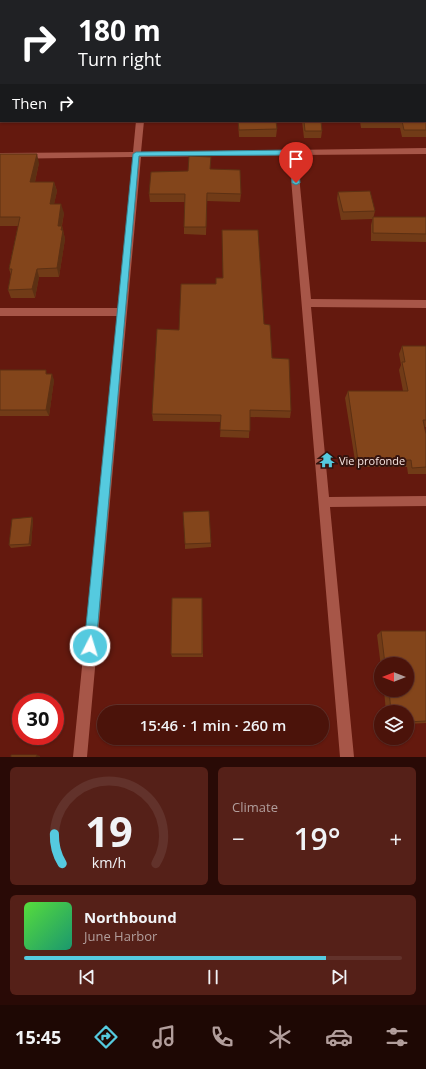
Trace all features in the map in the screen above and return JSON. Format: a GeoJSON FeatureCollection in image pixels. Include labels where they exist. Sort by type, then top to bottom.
{"type":"FeatureCollection","features":[{"type":"Feature","properties":{"kind":"street"},"geometry":{"type":"LineString","coordinates":[[80,757],[140,122]]}},
{"type":"Feature","properties":{"kind":"street"},"geometry":{"type":"LineString","coordinates":[[0,156],[426,151]]}},
{"type":"Feature","properties":{"kind":"street"},"geometry":{"type":"LineString","coordinates":[[293,152],[347,757]]}},
{"type":"Feature","properties":{"kind":"street"},"geometry":{"type":"LineString","coordinates":[[307,304],[426,304]]}},
{"type":"Feature","properties":{"kind":"street"},"geometry":{"type":"LineString","coordinates":[[0,312],[122,312]]}},
{"type":"Feature","properties":{"kind":"street"},"geometry":{"type":"LineString","coordinates":[[324,502],[426,501]]}},
{"type":"Feature","properties":{"kind":"building"},"geometry":{"type":"Polygon","coordinates":[[[238,122],[276,122],[277,129],[239,130],[238,122]]]}},
{"type":"Feature","properties":{"kind":"building"},"geometry":{"type":"Polygon","coordinates":[[[304,122],[321,122],[322,131],[305,131],[304,122]]]}},
{"type":"Feature","properties":{"kind":"building"},"geometry":{"type":"Polygon","coordinates":[[[402,122],[426,122],[426,130],[404,130],[402,122]]]}},
{"type":"Feature","properties":{"kind":"building"},"geometry":{"type":"Polygon","coordinates":[[[0,154],[37,154],[30,182],[54,182],[50,204],[61,204],[58,226],[62,226],[61,230],[63,230],[57,268],[37,269],[32,289],[8,290],[12,269],[9,269],[20,217],[0,217],[0,154]]]}},
{"type":"Feature","properties":{"kind":"building"},"geometry":{"type":"Polygon","coordinates":[[[189,156],[211,157],[210,169],[240,170],[241,194],[207,193],[206,227],[184,227],[185,194],[149,194],[151,172],[188,171],[189,156]]]}},
{"type":"Feature","properties":{"kind":"building"},"geometry":{"type":"Polygon","coordinates":[[[370,191],[375,211],[343,212],[338,192],[370,191]]]}},
{"type":"Feature","properties":{"kind":"building"},"geometry":{"type":"Polygon","coordinates":[[[373,217],[426,217],[426,234],[373,233],[373,217]]]}},
{"type":"Feature","properties":{"kind":"building"},"geometry":{"type":"Polygon","coordinates":[[[222,230],[258,230],[264,324],[270,325],[272,358],[289,359],[291,411],[250,410],[250,431],[220,430],[221,415],[152,414],[157,329],[179,330],[181,284],[216,284],[216,278],[223,278],[222,230]]]}},
{"type":"Feature","properties":{"kind":"building"},"geometry":{"type":"Polygon","coordinates":[[[402,346],[426,346],[426,420],[423,420],[426,434],[426,467],[412,468],[411,460],[358,461],[348,391],[408,391],[402,362],[405,362],[402,346]]]}},
{"type":"Feature","properties":{"kind":"building"},"geometry":{"type":"Polygon","coordinates":[[[0,370],[46,370],[46,374],[52,374],[46,410],[0,410],[0,370]]]}},
{"type":"Feature","properties":{"kind":"building"},"geometry":{"type":"Polygon","coordinates":[[[209,511],[211,543],[185,544],[183,512],[209,511]]]}},
{"type":"Feature","properties":{"kind":"building"},"geometry":{"type":"Polygon","coordinates":[[[32,517],[29,544],[9,545],[12,519],[32,517]]]}},
{"type":"Feature","properties":{"kind":"building"},"geometry":{"type":"Polygon","coordinates":[[[172,598],[202,598],[202,654],[171,654],[172,598]]]}},
{"type":"Feature","properties":{"kind":"building"},"geometry":{"type":"Polygon","coordinates":[[[381,631],[426,631],[426,721],[414,722],[414,705],[390,705],[390,697],[414,697],[414,657],[384,657],[381,631]]]}},
{"type":"Feature","properties":{"kind":"building"},"geometry":{"type":"Polygon","coordinates":[[[11,755],[37,755],[36,757],[11,757],[11,755]]]}},
{"type":"Feature","properties":{"kind":"place","name":"Vie profonde"},"geometry":{"type":"Point","coordinates":[327,460]}},
{"type":"Feature","properties":{"kind":"route"},"geometry":{"type":"LineString","coordinates":[[90,646],[136,154],[293,152],[296,183]]}}]}
